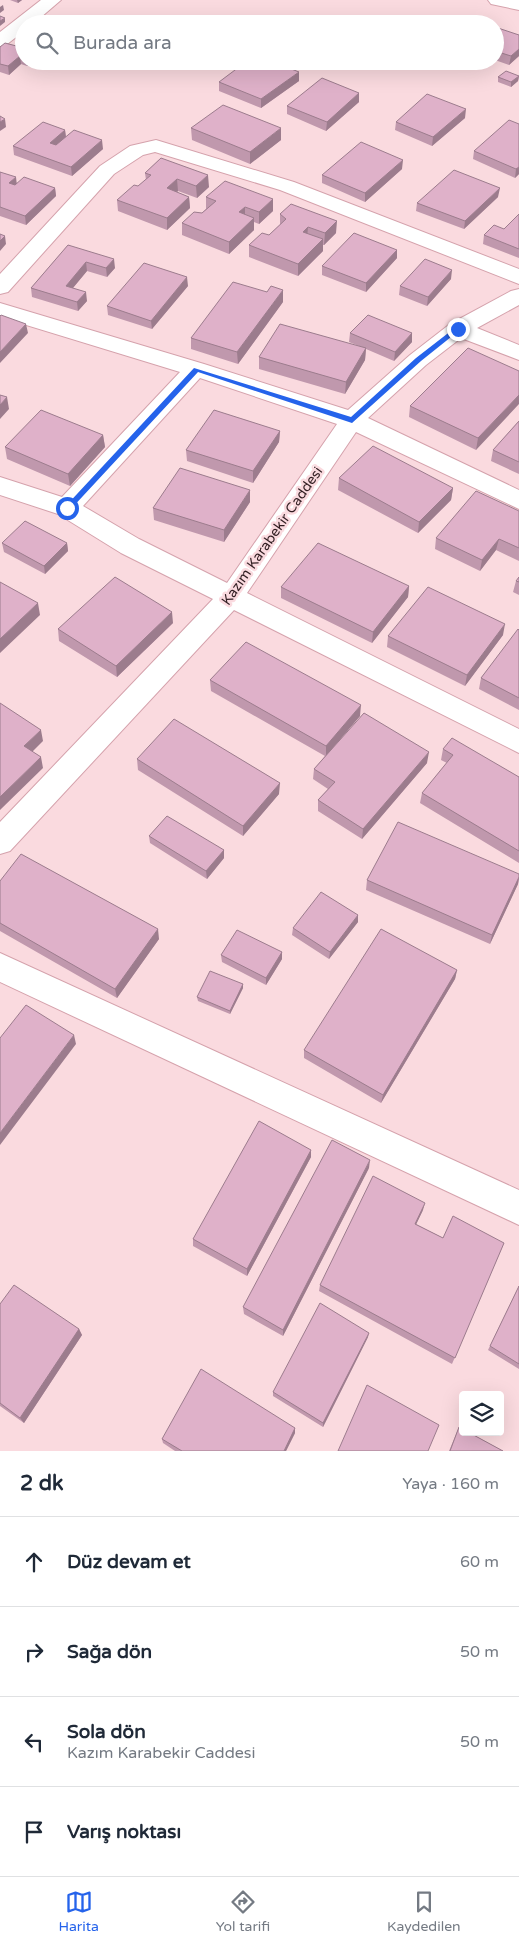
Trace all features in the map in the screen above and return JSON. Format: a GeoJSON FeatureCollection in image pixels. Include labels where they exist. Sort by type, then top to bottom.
{"type":"FeatureCollection","features":[{"type":"Feature","properties":{"kind":"street"},"geometry":{"type":"LineString","coordinates":[[33,15],[52,0]]}},
{"type":"Feature","properties":{"kind":"street"},"geometry":{"type":"LineString","coordinates":[[497,0],[519,4]]}},
{"type":"Feature","properties":{"kind":"street"},"geometry":{"type":"LineString","coordinates":[[0,41],[15,29]]}},
{"type":"Feature","properties":{"kind":"street"},"geometry":{"type":"LineString","coordinates":[[0,287],[107,170],[137,150],[156,146],[287,186],[519,278]]}},
{"type":"Feature","properties":{"kind":"street","name":"Kazım Karabekir Caddesi"},"geometry":{"type":"LineString","coordinates":[[0,842],[231,597],[352,420],[418,360],[458,329],[519,296]]}},
{"type":"Feature","properties":{"kind":"street"},"geometry":{"type":"LineString","coordinates":[[0,310],[196,369],[352,420],[519,500]]}},
{"type":"Feature","properties":{"kind":"street"},"geometry":{"type":"LineString","coordinates":[[458,329],[519,353]]}},
{"type":"Feature","properties":{"kind":"street"},"geometry":{"type":"LineString","coordinates":[[67,508],[196,369]]}},
{"type":"Feature","properties":{"kind":"street"},"geometry":{"type":"LineString","coordinates":[[5,494],[67,508],[130,546],[519,742]]}},
{"type":"Feature","properties":{"kind":"street"},"geometry":{"type":"LineString","coordinates":[[0,967],[519,1208]]}},
{"type":"Feature","properties":{"kind":"building"},"geometry":{"type":"Polygon","coordinates":[[[504,30],[519,35],[519,49],[511,56],[504,54],[504,30]]]}},
{"type":"Feature","properties":{"kind":"building"},"geometry":{"type":"Polygon","coordinates":[[[5,43],[15,46],[15,60],[8,66],[0,64],[0,47],[5,43]]]}},
{"type":"Feature","properties":{"kind":"building"},"geometry":{"type":"Polygon","coordinates":[[[235,70],[294,70],[299,72],[261,99],[219,82],[235,70]]]}},
{"type":"Feature","properties":{"kind":"building"},"geometry":{"type":"Polygon","coordinates":[[[506,71],[519,76],[511,82],[498,77],[506,71]]]}},
{"type":"Feature","properties":{"kind":"building"},"geometry":{"type":"Polygon","coordinates":[[[322,78],[359,93],[327,122],[287,106],[322,78]]]}},
{"type":"Feature","properties":{"kind":"building"},"geometry":{"type":"Polygon","coordinates":[[[427,94],[466,109],[433,137],[396,122],[427,94]]]}},
{"type":"Feature","properties":{"kind":"building"},"geometry":{"type":"Polygon","coordinates":[[[223,105],[281,128],[250,152],[191,128],[223,105]]]}},
{"type":"Feature","properties":{"kind":"building"},"geometry":{"type":"Polygon","coordinates":[[[509,120],[519,124],[519,167],[516,169],[474,151],[509,120]]]}},
{"type":"Feature","properties":{"kind":"building"},"geometry":{"type":"Polygon","coordinates":[[[43,122],[65,130],[50,143],[56,145],[74,130],[102,140],[71,167],[13,146],[43,122]]]}},
{"type":"Feature","properties":{"kind":"building"},"geometry":{"type":"Polygon","coordinates":[[[361,142],[403,160],[365,193],[322,175],[361,142]]]}},
{"type":"Feature","properties":{"kind":"building"},"geometry":{"type":"Polygon","coordinates":[[[161,158],[208,175],[196,186],[177,179],[167,188],[189,197],[167,218],[117,200],[134,185],[138,186],[151,175],[145,173],[161,158]]]}},
{"type":"Feature","properties":{"kind":"building"},"geometry":{"type":"Polygon","coordinates":[[[454,170],[500,188],[465,221],[417,203],[454,170]]]}},
{"type":"Feature","properties":{"kind":"building"},"geometry":{"type":"Polygon","coordinates":[[[0,172],[16,177],[9,183],[15,185],[24,177],[55,188],[25,216],[0,207],[0,172]]]}},
{"type":"Feature","properties":{"kind":"building"},"geometry":{"type":"Polygon","coordinates":[[[225,181],[273,199],[259,212],[245,207],[239,212],[254,218],[229,242],[182,223],[194,212],[202,213],[216,201],[206,197],[225,181]]]}},
{"type":"Feature","properties":{"kind":"building"},"geometry":{"type":"Polygon","coordinates":[[[291,204],[337,221],[325,233],[308,227],[303,232],[323,239],[298,264],[249,245],[262,233],[269,235],[286,219],[280,214],[291,204]]]}},
{"type":"Feature","properties":{"kind":"building"},"geometry":{"type":"Polygon","coordinates":[[[519,214],[519,249],[484,235],[494,225],[504,229],[519,214]]]}},
{"type":"Feature","properties":{"kind":"building"},"geometry":{"type":"Polygon","coordinates":[[[354,233],[397,250],[366,283],[322,266],[354,233]]]}},
{"type":"Feature","properties":{"kind":"building"},"geometry":{"type":"Polygon","coordinates":[[[0,234],[5,236],[0,241],[0,234]]]}},
{"type":"Feature","properties":{"kind":"building"},"geometry":{"type":"Polygon","coordinates":[[[68,245],[114,259],[106,268],[86,262],[66,286],[86,292],[77,302],[31,288],[68,245]]]}},
{"type":"Feature","properties":{"kind":"building"},"geometry":{"type":"Polygon","coordinates":[[[425,259],[452,270],[428,297],[400,286],[425,259]]]}},
{"type":"Feature","properties":{"kind":"building"},"geometry":{"type":"Polygon","coordinates":[[[144,263],[187,277],[151,321],[107,306],[144,263]]]}},
{"type":"Feature","properties":{"kind":"building"},"geometry":{"type":"Polygon","coordinates":[[[233,282],[267,292],[271,286],[283,290],[237,352],[191,338],[233,282]]]}},
{"type":"Feature","properties":{"kind":"building"},"geometry":{"type":"Polygon","coordinates":[[[368,315],[412,333],[395,352],[350,333],[368,315]]]}},
{"type":"Feature","properties":{"kind":"building"},"geometry":{"type":"Polygon","coordinates":[[[0,316],[26,324],[0,352],[0,316]]]}},
{"type":"Feature","properties":{"kind":"building"},"geometry":{"type":"Polygon","coordinates":[[[280,324],[366,348],[346,382],[259,357],[280,324]]]}},
{"type":"Feature","properties":{"kind":"building"},"geometry":{"type":"Polygon","coordinates":[[[468,348],[519,371],[519,395],[478,438],[410,406],[468,348]]]}},
{"type":"Feature","properties":{"kind":"building"},"geometry":{"type":"Polygon","coordinates":[[[0,395],[7,397],[0,405],[0,395]]]}},
{"type":"Feature","properties":{"kind":"building"},"geometry":{"type":"Polygon","coordinates":[[[41,410],[103,435],[68,474],[5,447],[41,410]]]}},
{"type":"Feature","properties":{"kind":"building"},"geometry":{"type":"Polygon","coordinates":[[[214,410],[280,431],[253,471],[186,450],[214,410]]]}},
{"type":"Feature","properties":{"kind":"building"},"geometry":{"type":"Polygon","coordinates":[[[519,421],[519,462],[493,450],[519,421]]]}},
{"type":"Feature","properties":{"kind":"building"},"geometry":{"type":"Polygon","coordinates":[[[373,446],[453,488],[419,522],[339,478],[373,446]]]}},
{"type":"Feature","properties":{"kind":"building"},"geometry":{"type":"Polygon","coordinates":[[[180,468],[250,490],[224,530],[153,508],[180,468]]]}},
{"type":"Feature","properties":{"kind":"building"},"geometry":{"type":"Polygon","coordinates":[[[476,491],[519,511],[519,548],[499,539],[482,560],[436,538],[476,491]]]}},
{"type":"Feature","properties":{"kind":"building"},"geometry":{"type":"Polygon","coordinates":[[[25,521],[67,543],[44,566],[2,543],[25,521]]]}},
{"type":"Feature","properties":{"kind":"building"},"geometry":{"type":"Polygon","coordinates":[[[318,543],[409,586],[373,632],[281,587],[318,543]]]}},
{"type":"Feature","properties":{"kind":"building"},"geometry":{"type":"Polygon","coordinates":[[[115,577],[172,612],[116,666],[58,629],[115,577]]]}},
{"type":"Feature","properties":{"kind":"building"},"geometry":{"type":"Polygon","coordinates":[[[0,582],[38,603],[0,639],[0,582]]]}},
{"type":"Feature","properties":{"kind":"building"},"geometry":{"type":"Polygon","coordinates":[[[428,587],[505,624],[467,675],[388,636],[428,587]]]}},
{"type":"Feature","properties":{"kind":"building"},"geometry":{"type":"Polygon","coordinates":[[[519,630],[519,698],[481,678],[519,630]]]}},
{"type":"Feature","properties":{"kind":"building"},"geometry":{"type":"Polygon","coordinates":[[[246,642],[361,705],[326,746],[210,680],[246,642]]]}},
{"type":"Feature","properties":{"kind":"building"},"geometry":{"type":"Polygon","coordinates":[[[0,703],[41,730],[24,746],[41,757],[0,797],[0,703]]]}},
{"type":"Feature","properties":{"kind":"building"},"geometry":{"type":"Polygon","coordinates":[[[364,713],[429,752],[363,829],[318,800],[335,782],[314,769],[364,713]]]}},
{"type":"Feature","properties":{"kind":"building"},"geometry":{"type":"Polygon","coordinates":[[[174,719],[280,783],[243,826],[137,759],[174,719]]]}},
{"type":"Feature","properties":{"kind":"building"},"geometry":{"type":"Polygon","coordinates":[[[452,738],[519,777],[519,851],[422,793],[453,755],[443,749],[452,738]]]}},
{"type":"Feature","properties":{"kind":"building"},"geometry":{"type":"Polygon","coordinates":[[[167,816],[224,850],[206,871],[149,836],[167,816]]]}},
{"type":"Feature","properties":{"kind":"building"},"geometry":{"type":"Polygon","coordinates":[[[398,822],[519,874],[492,935],[367,880],[398,822]]]}},
{"type":"Feature","properties":{"kind":"building"},"geometry":{"type":"Polygon","coordinates":[[[21,854],[158,929],[115,989],[0,923],[0,881],[21,854]]]}},
{"type":"Feature","properties":{"kind":"building"},"geometry":{"type":"Polygon","coordinates":[[[321,892],[358,915],[330,952],[293,928],[321,892]]]}},
{"type":"Feature","properties":{"kind":"building"},"geometry":{"type":"Polygon","coordinates":[[[381,929],[457,970],[383,1095],[304,1050],[381,929]]]}},
{"type":"Feature","properties":{"kind":"building"},"geometry":{"type":"Polygon","coordinates":[[[237,930],[282,952],[266,978],[221,955],[237,930]]]}},
{"type":"Feature","properties":{"kind":"building"},"geometry":{"type":"Polygon","coordinates":[[[210,971],[243,984],[230,1011],[197,997],[210,971]]]}},
{"type":"Feature","properties":{"kind":"building"},"geometry":{"type":"Polygon","coordinates":[[[26,1005],[74,1035],[0,1133],[0,1038],[26,1005]]]}},
{"type":"Feature","properties":{"kind":"building"},"geometry":{"type":"Polygon","coordinates":[[[259,1121],[311,1150],[247,1269],[193,1239],[259,1121]]]}},
{"type":"Feature","properties":{"kind":"building"},"geometry":{"type":"Polygon","coordinates":[[[332,1140],[370,1160],[283,1330],[243,1307],[332,1140]]]}},
{"type":"Feature","properties":{"kind":"building"},"geometry":{"type":"Polygon","coordinates":[[[373,1176],[425,1203],[415,1224],[443,1238],[453,1216],[504,1243],[455,1358],[320,1285],[373,1176]]]}},
{"type":"Feature","properties":{"kind":"building"},"geometry":{"type":"Polygon","coordinates":[[[14,1285],[79,1329],[20,1418],[0,1403],[0,1304],[14,1285]]]}},
{"type":"Feature","properties":{"kind":"building"},"geometry":{"type":"Polygon","coordinates":[[[519,1286],[519,1364],[490,1346],[519,1286]]]}},
{"type":"Feature","properties":{"kind":"building"},"geometry":{"type":"Polygon","coordinates":[[[320,1303],[369,1333],[323,1423],[273,1392],[320,1303]]]}},
{"type":"Feature","properties":{"kind":"building"},"geometry":{"type":"Polygon","coordinates":[[[201,1369],[295,1428],[284,1451],[182,1451],[162,1439],[201,1369]]]}},
{"type":"Feature","properties":{"kind":"building"},"geometry":{"type":"Polygon","coordinates":[[[367,1385],[439,1425],[428,1451],[338,1451],[367,1385]]]}},
{"type":"Feature","properties":{"kind":"building"},"geometry":{"type":"Polygon","coordinates":[[[459,1427],[459,1436],[475,1436],[503,1451],[450,1451],[459,1427]]]}},
{"type":"Feature","properties":{"kind":"route"},"geometry":{"type":"LineString","coordinates":[[67,508],[196,369],[352,420],[418,360],[458,329]]}}]}
